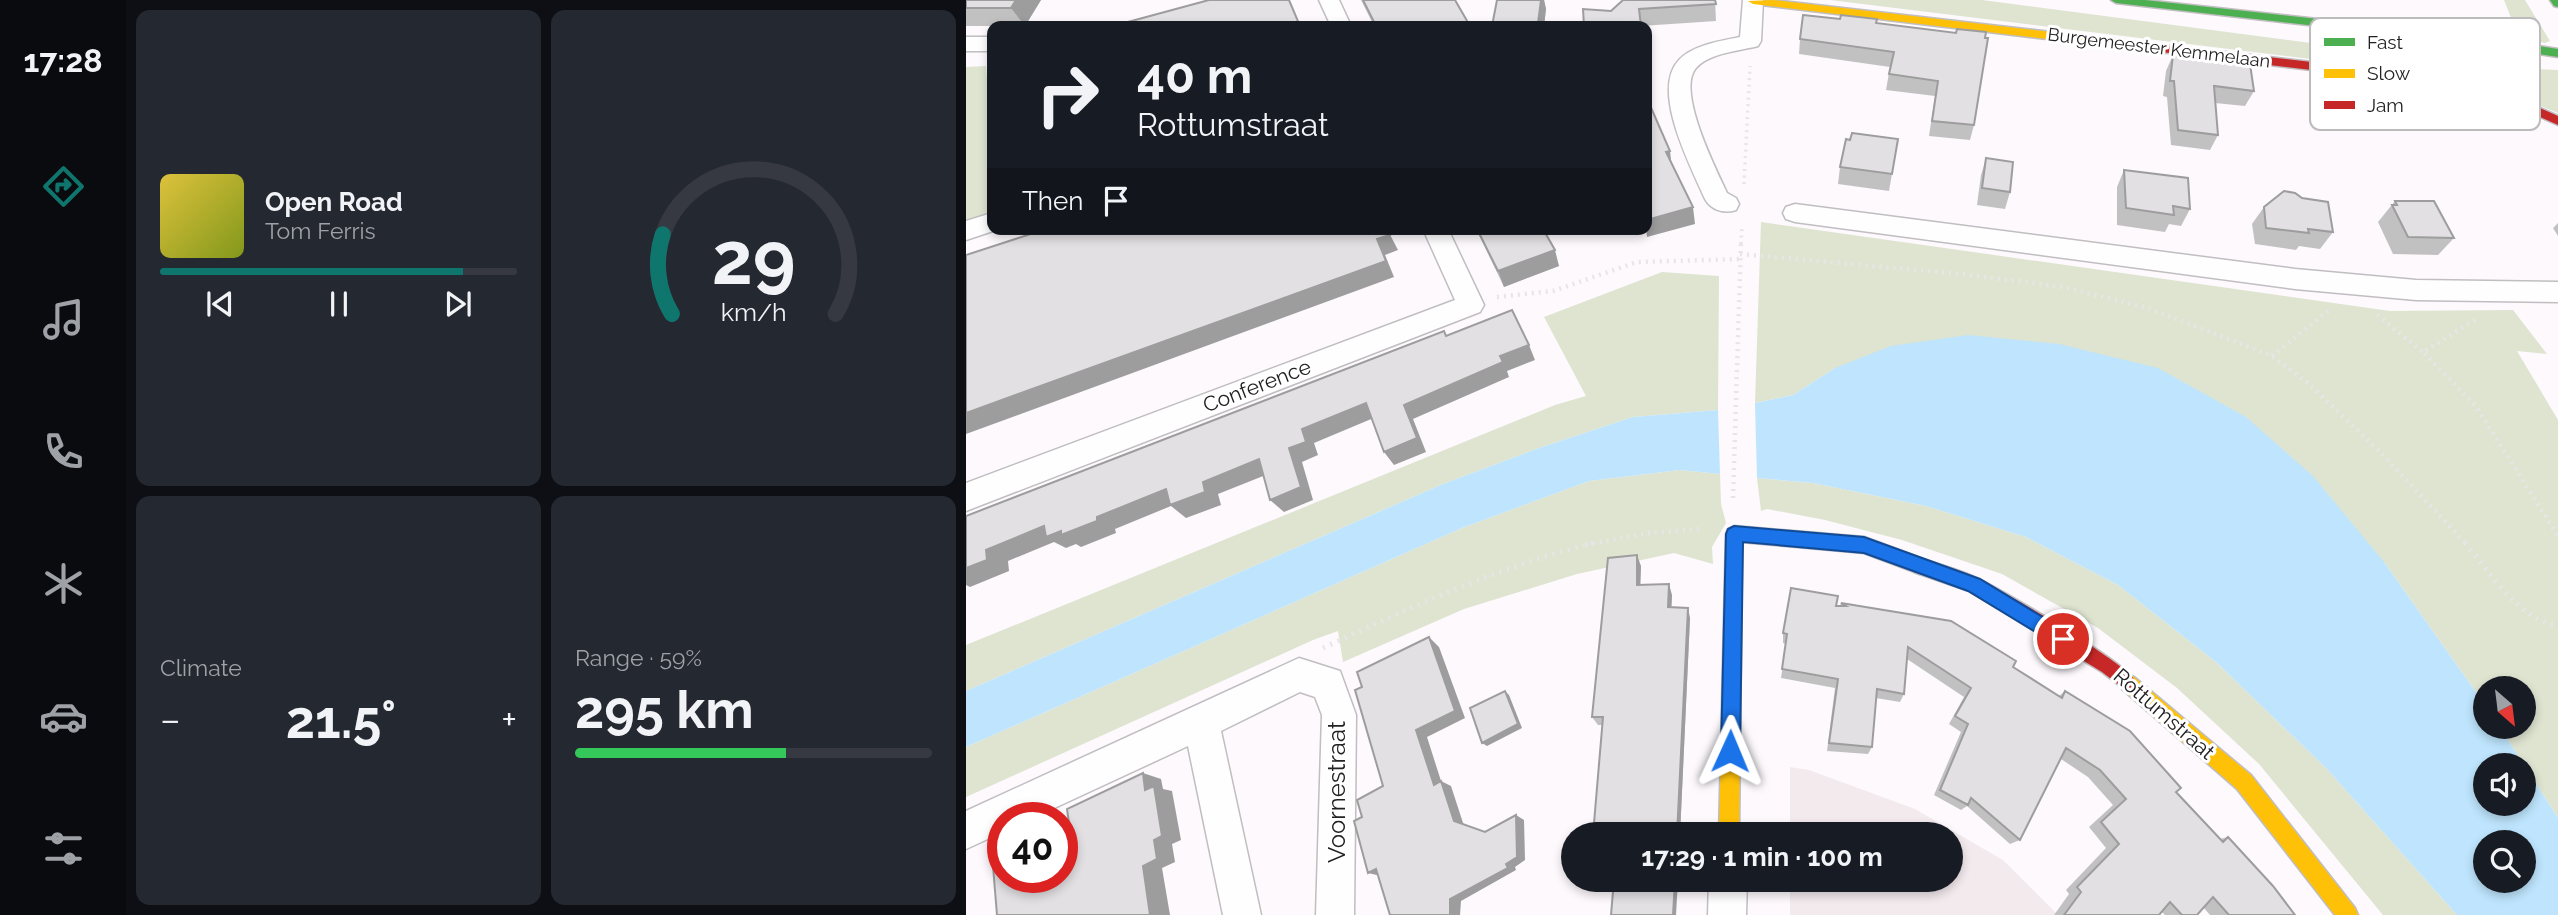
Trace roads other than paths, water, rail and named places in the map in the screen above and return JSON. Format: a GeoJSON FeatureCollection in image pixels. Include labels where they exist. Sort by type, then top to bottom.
{"type":"FeatureCollection","features":[{"type":"Feature","properties":{"kind":"street"},"geometry":{"type":"LineString","coordinates":[[1329,0],[1339,21]]}},
{"type":"Feature","properties":{"kind":"street"},"geometry":{"type":"LineString","coordinates":[[2116,0],[2310,22]]}},
{"type":"Feature","properties":{"kind":"street","name":"Burgemeester Kemmelaan"},"geometry":{"type":"LineString","coordinates":[[1738,204],[1717,199],[1681,105],[1678,77],[1686,65],[1698,57],[1750,41],[1753,1],[2310,66]]}},
{"type":"Feature","properties":{"kind":"street"},"geometry":{"type":"LineString","coordinates":[[966,44],[987,44]]}},
{"type":"Feature","properties":{"kind":"street"},"geometry":{"type":"LineString","coordinates":[[2540,50],[2558,53]]}},
{"type":"Feature","properties":{"kind":"street","name":"Burgemeester Kemmelaan"},"geometry":{"type":"LineString","coordinates":[[2540,111],[2558,121]]}},
{"type":"Feature","properties":{"kind":"street"},"geometry":{"type":"LineString","coordinates":[[1795,213],[2342,291],[2558,292]]}},
{"type":"Feature","properties":{"kind":"street"},"geometry":{"type":"LineString","coordinates":[[966,230],[987,224]]}},
{"type":"Feature","properties":{"kind":"street","name":"Conference"},"geometry":{"type":"LineString","coordinates":[[966,497],[1471,305],[1439,235]]}},
{"type":"Feature","properties":{"kind":"street","name":"Rottumstraat"},"geometry":{"type":"LineString","coordinates":[[1729,822],[1734,534],[1864,545],[1974,585],[2108,666],[2244,782],[2348,915]]}},
{"type":"Feature","properties":{"kind":"street","name":"Voornestraat"},"geometry":{"type":"LineString","coordinates":[[966,831],[1299,675],[1328,683],[1339,715],[1335,915]]}},
{"type":"Feature","properties":{"kind":"street"},"geometry":{"type":"LineString","coordinates":[[1201,722],[1242,915]]}},
{"type":"Feature","properties":{"kind":"street"},"geometry":{"type":"LineString","coordinates":[[1727,915],[1728,892]]}},
{"type":"Feature","properties":{"kind":"water"},"geometry":{"type":"Polygon","coordinates":[[[1968,335],[2059,344],[2158,368],[2246,417],[2313,476],[2384,562],[2473,688],[2473,739],[2507,739],[2516,753],[2473,753],[2473,816],[2536,816],[2536,784],[2558,818],[2558,915],[2457,915],[2326,768],[2216,662],[2118,585],[2026,537],[1926,506],[1813,483],[1757,478],[1755,403],[1793,395],[1835,368],[1891,346],[1968,335]]]}},
{"type":"Feature","properties":{"kind":"water"},"geometry":{"type":"Polygon","coordinates":[[[1718,410],[1720,474],[1680,470],[1589,481],[1462,528],[966,747],[966,691],[1443,484],[1539,448],[1633,417],[1718,410]]]}}]}
